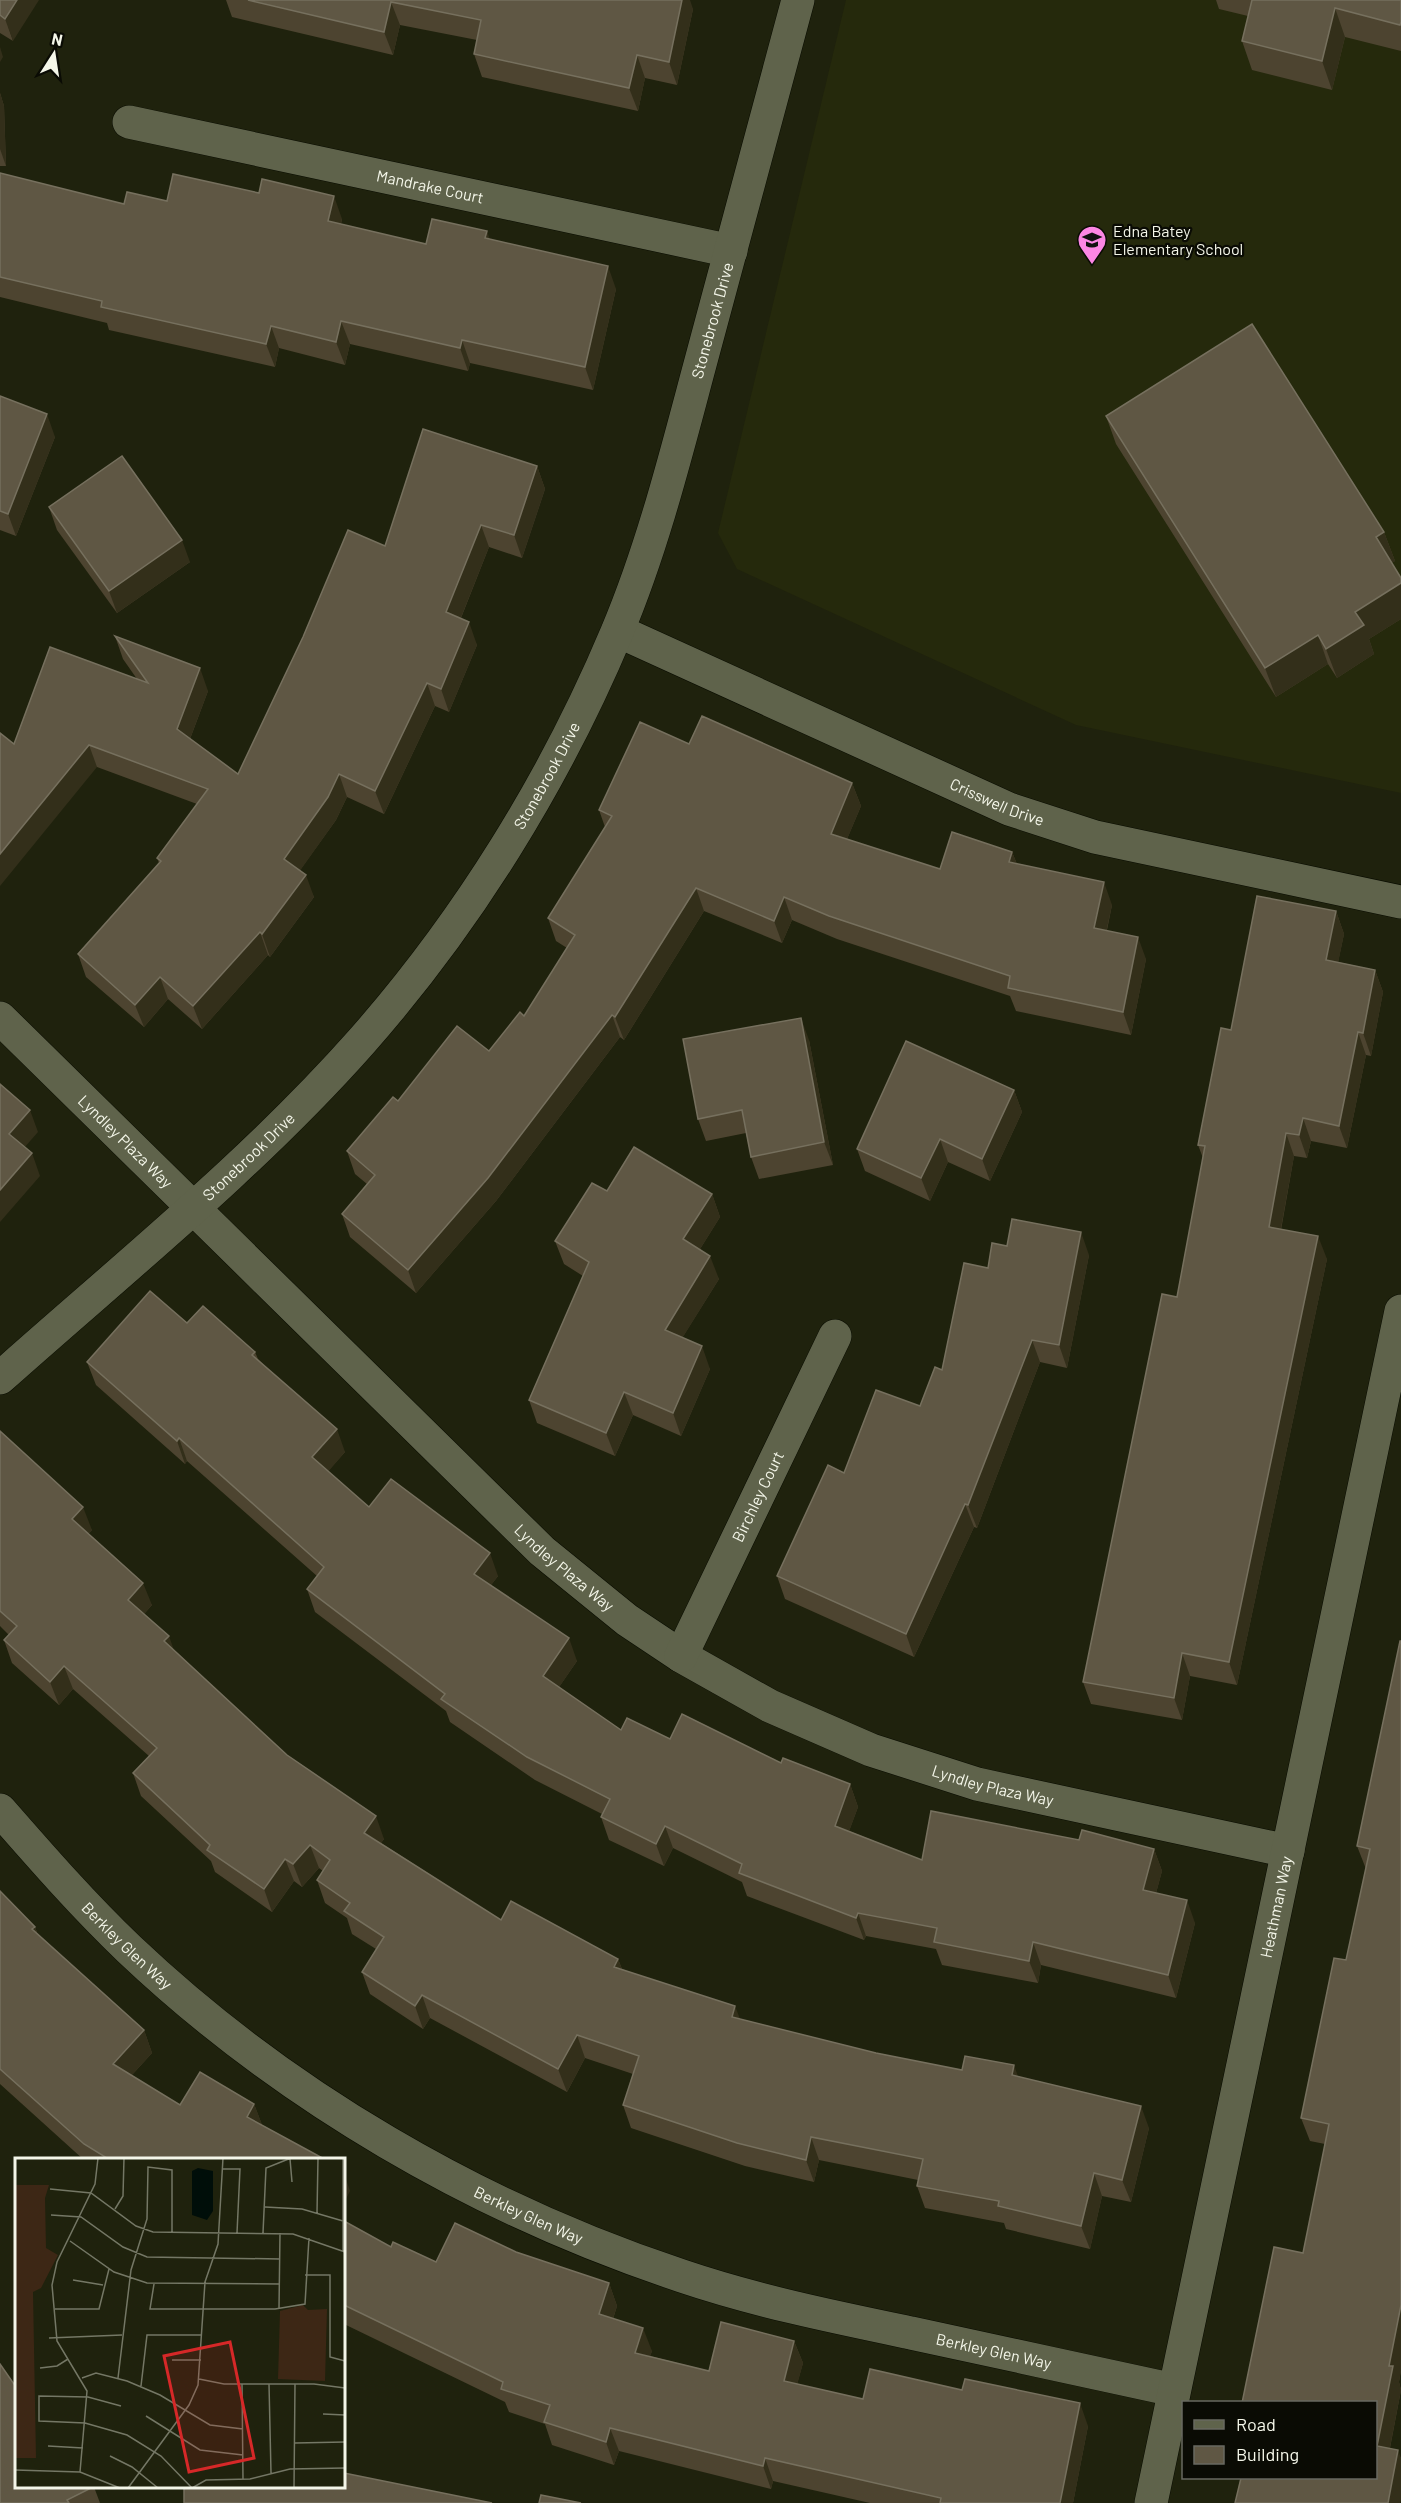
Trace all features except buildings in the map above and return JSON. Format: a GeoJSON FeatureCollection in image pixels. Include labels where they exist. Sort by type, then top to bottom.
{"type":"FeatureCollection","features":[{"type":"Feature","properties":{"kind":"street","name":"Stonebrook Drive"},"geometry":{"type":"LineString","coordinates":[[0,1378],[192,1208],[297,1109],[361,1042],[426,962],[500,856],[564,744],[618,631],[662,505],[798,0]]}},
{"type":"Feature","properties":{"kind":"street","name":"Mandrake Court"},"geometry":{"type":"LineString","coordinates":[[129,123],[731,251]]}},
{"type":"Feature","properties":{"kind":"street","name":"Crisswell Drive"},"geometry":{"type":"LineString","coordinates":[[618,631],[1009,809],[1095,837],[1401,902]]}},
{"type":"Feature","properties":{"kind":"street","name":"Lyndley Plaza Way"},"geometry":{"type":"LineString","coordinates":[[0,1018],[542,1551],[627,1620],[681,1656],[770,1706],[871,1750],[977,1784],[1288,1851]]}},
{"type":"Feature","properties":{"kind":"street","name":"Heathman Way"},"geometry":{"type":"LineString","coordinates":[[1151,2503],[1401,1311]]}},
{"type":"Feature","properties":{"kind":"street","name":"Birchley Court"},"geometry":{"type":"LineString","coordinates":[[681,1656],[834,1336]]}},
{"type":"Feature","properties":{"kind":"street","name":"Berkley Glen Way"},"geometry":{"type":"LineString","coordinates":[[0,1810],[58,1876],[130,1950],[228,2034],[312,2094],[444,2175],[561,2230],[682,2276],[805,2310],[1174,2390]]}},
{"type":"Feature","properties":{"kind":"shaded area","name":"Edna Batey Elementary School"},"geometry":{"type":"Polygon","coordinates":[[[846,0],[1401,0],[1401,793],[1076,725],[737,569],[718,533],[846,0]]]}},
{"type":"Feature","properties":{"kind":"place","name":"Edna Batey Elementary School"},"geometry":{"type":"Point","coordinates":[1092,266]}}]}
